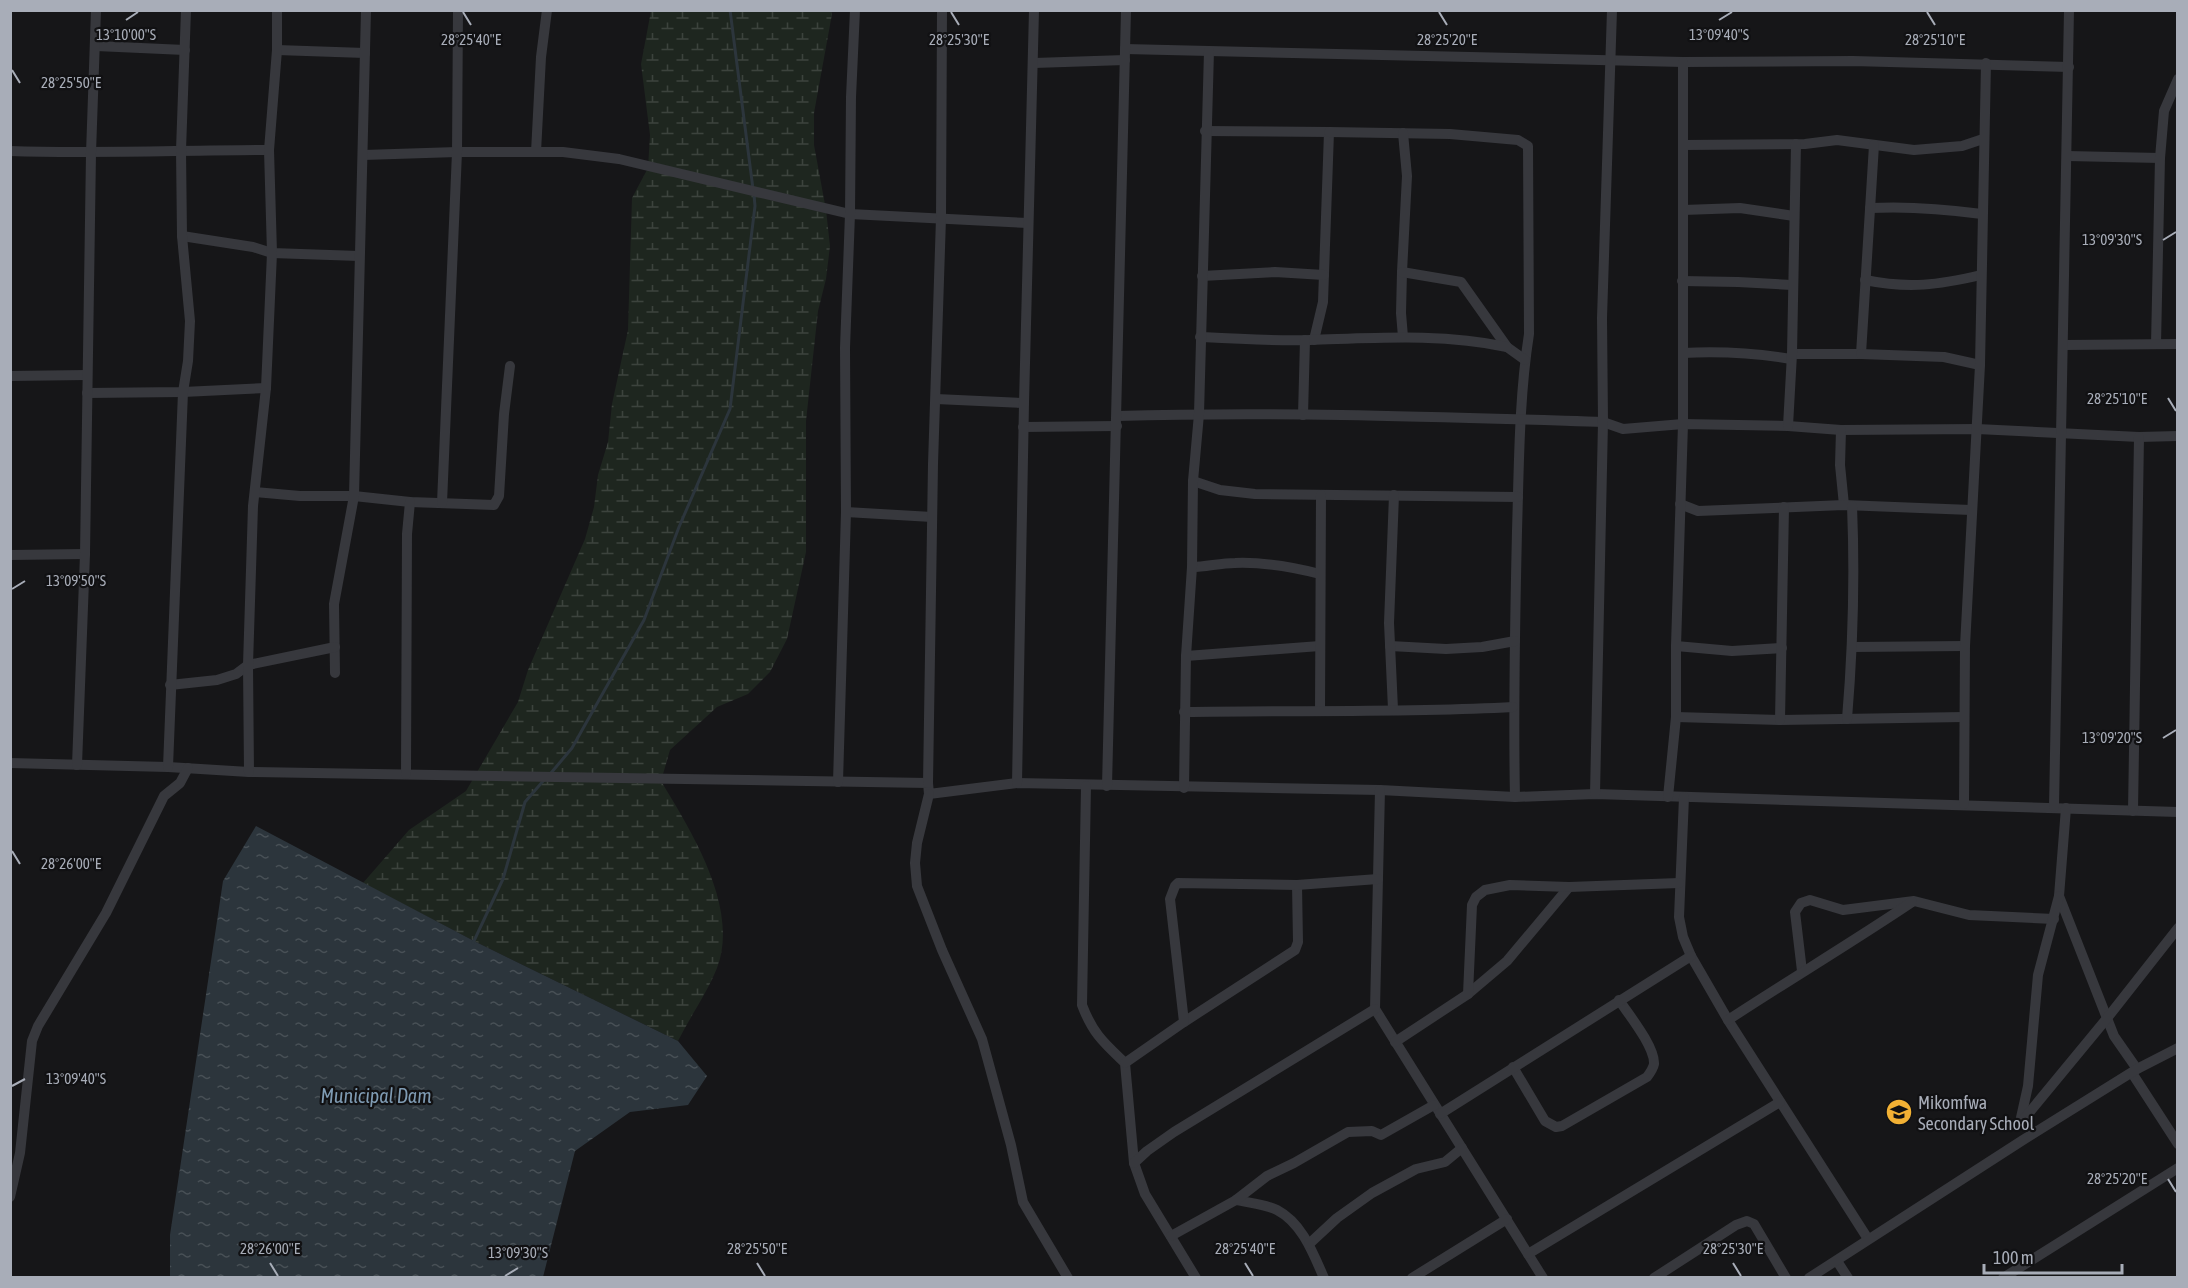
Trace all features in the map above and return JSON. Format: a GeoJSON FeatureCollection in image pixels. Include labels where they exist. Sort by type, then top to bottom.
{"type":"FeatureCollection","features":[{"type":"Feature","properties":{"kind":"street"},"geometry":{"type":"LineString","coordinates":[[77,765],[85,554],[91,153],[96,10]]}},
{"type":"Feature","properties":{"kind":"street"},"geometry":{"type":"LineString","coordinates":[[168,767],[183,392],[188,361],[190,321],[182,236],[181,150],[186,10]]}},
{"type":"Feature","properties":{"kind":"street"},"geometry":{"type":"LineString","coordinates":[[249,772],[248,665],[255,492],[266,388],[272,253],[269,150],[278,50],[277,10]]}},
{"type":"Feature","properties":{"kind":"street"},"geometry":{"type":"LineString","coordinates":[[335,673],[334,604],[354,496],[366,10]]}},
{"type":"Feature","properties":{"kind":"street"},"geometry":{"type":"LineString","coordinates":[[442,503],[457,152],[458,10]]}},
{"type":"Feature","properties":{"kind":"street"},"geometry":{"type":"LineString","coordinates":[[536,152],[541,57],[547,10]]}},
{"type":"Feature","properties":{"kind":"street"},"geometry":{"type":"LineString","coordinates":[[838,782],[846,512],[845,348],[850,214],[849,157],[855,10]]}},
{"type":"Feature","properties":{"kind":"street"},"geometry":{"type":"LineString","coordinates":[[942,10],[941,218],[932,517],[929,788],[917,843],[915,863],[917,886],[942,950],[982,1039],[1011,1145],[1023,1202],[1068,1278]]}},
{"type":"Feature","properties":{"kind":"street"},"geometry":{"type":"LineString","coordinates":[[1017,783],[1023,427],[1034,10]]}},
{"type":"Feature","properties":{"kind":"street"},"geometry":{"type":"LineString","coordinates":[[1107,786],[1126,10]]}},
{"type":"Feature","properties":{"kind":"street"},"geometry":{"type":"LineString","coordinates":[[1595,795],[1604,422],[1602,318],[1612,10]]}},
{"type":"Feature","properties":{"kind":"street"},"geometry":{"type":"LineString","coordinates":[[2054,807],[2069,10]]}},
{"type":"Feature","properties":{"kind":"street"},"geometry":{"type":"LineString","coordinates":[[96,46],[185,50]]}},
{"type":"Feature","properties":{"kind":"street"},"geometry":{"type":"LineString","coordinates":[[278,50],[365,53]]}},
{"type":"Feature","properties":{"kind":"street"},"geometry":{"type":"LineString","coordinates":[[1034,63],[1125,54],[1209,51],[1683,62],[1986,63],[2069,67]]}},
{"type":"Feature","properties":{"kind":"street"},"geometry":{"type":"LineString","coordinates":[[1184,788],[1185,656],[1192,567],[1193,481],[1199,414],[1209,51]]}},
{"type":"Feature","properties":{"kind":"street"},"geometry":{"type":"LineString","coordinates":[[1668,797],[1676,717],[1683,424],[1683,62]]}},
{"type":"Feature","properties":{"kind":"street"},"geometry":{"type":"LineString","coordinates":[[1964,804],[1965,645],[1980,365],[1986,63]]}},
{"type":"Feature","properties":{"kind":"street"},"geometry":{"type":"LineString","coordinates":[[2156,344],[2160,158],[2164,111],[2178,79]]}},
{"type":"Feature","properties":{"kind":"street"},"geometry":{"type":"LineString","coordinates":[[1205,131],[1450,134],[1518,140],[1528,146],[1529,334],[1525,360],[1518,497],[1513,707],[1515,797]]}},
{"type":"Feature","properties":{"kind":"street"},"geometry":{"type":"LineString","coordinates":[[1303,415],[1309,340],[1323,302],[1329,132]]}},
{"type":"Feature","properties":{"kind":"street"},"geometry":{"type":"LineString","coordinates":[[1403,133],[1407,176],[1402,272],[1403,337]]}},
{"type":"Feature","properties":{"kind":"street"},"geometry":{"type":"LineString","coordinates":[[1683,145],[1796,144],[1837,140],[1914,150],[1962,146],[1983,139]]}},
{"type":"Feature","properties":{"kind":"street"},"geometry":{"type":"LineString","coordinates":[[1788,426],[1792,356],[1796,144]]}},
{"type":"Feature","properties":{"kind":"street"},"geometry":{"type":"LineString","coordinates":[[1861,354],[1874,145]]}},
{"type":"Feature","properties":{"kind":"street"},"geometry":{"type":"LineString","coordinates":[[10,151],[91,153],[269,150]]}},
{"type":"Feature","properties":{"kind":"street"},"geometry":{"type":"LineString","coordinates":[[363,155],[563,152],[619,159],[850,214],[1028,223]]}},
{"type":"Feature","properties":{"kind":"street"},"geometry":{"type":"LineString","coordinates":[[2067,156],[2160,158]]}},
{"type":"Feature","properties":{"kind":"street"},"geometry":{"type":"LineString","coordinates":[[1683,210],[1740,208],[1794,216]]}},
{"type":"Feature","properties":{"kind":"street"},"geometry":{"type":"LineString","coordinates":[[1870,208],[1944,209],[1982,214]]}},
{"type":"Feature","properties":{"kind":"street"},"geometry":{"type":"LineString","coordinates":[[182,236],[253,247],[272,253],[359,256]]}},
{"type":"Feature","properties":{"kind":"street"},"geometry":{"type":"LineString","coordinates":[[1202,276],[1275,272],[1324,275]]}},
{"type":"Feature","properties":{"kind":"street"},"geometry":{"type":"LineString","coordinates":[[1402,272],[1461,282],[1507,347],[1525,360]]}},
{"type":"Feature","properties":{"kind":"street"},"geometry":{"type":"LineString","coordinates":[[1865,280],[1892,286],[1915,286],[1941,284],[1981,275]]}},
{"type":"Feature","properties":{"kind":"street"},"geometry":{"type":"LineString","coordinates":[[1682,281],[1792,285]]}},
{"type":"Feature","properties":{"kind":"street"},"geometry":{"type":"LineString","coordinates":[[1200,337],[1241,340],[1403,337],[1466,340],[1507,347]]}},
{"type":"Feature","properties":{"kind":"street"},"geometry":{"type":"LineString","coordinates":[[2064,345],[2178,344]]}},
{"type":"Feature","properties":{"kind":"street"},"geometry":{"type":"LineString","coordinates":[[1683,352],[1714,351],[1792,356],[1861,354],[1944,357],[1980,365]]}},
{"type":"Feature","properties":{"kind":"street"},"geometry":{"type":"LineString","coordinates":[[255,492],[300,496],[354,496],[410,502],[490,506],[497,502],[499,496],[504,414],[510,366]]}},
{"type":"Feature","properties":{"kind":"street"},"geometry":{"type":"LineString","coordinates":[[10,376],[87,375]]}},
{"type":"Feature","properties":{"kind":"street"},"geometry":{"type":"LineString","coordinates":[[87,393],[266,388]]}},
{"type":"Feature","properties":{"kind":"street"},"geometry":{"type":"LineString","coordinates":[[936,399],[1024,403]]}},
{"type":"Feature","properties":{"kind":"street"},"geometry":{"type":"LineString","coordinates":[[1023,427],[1199,414],[1522,419],[1604,422],[1623,429],[1683,424],[1788,426],[1841,430],[1977,429],[2139,437],[2178,436]]}},
{"type":"Feature","properties":{"kind":"street"},"geometry":{"type":"LineString","coordinates":[[1841,430],[1840,465],[1848,506],[1855,578],[1853,647],[1847,719]]}},
{"type":"Feature","properties":{"kind":"street"},"geometry":{"type":"LineString","coordinates":[[2133,811],[2139,437]]}},
{"type":"Feature","properties":{"kind":"street"},"geometry":{"type":"LineString","coordinates":[[1193,481],[1220,490],[1243,492],[1466,498],[1518,497]]}},
{"type":"Feature","properties":{"kind":"street"},"geometry":{"type":"LineString","coordinates":[[1320,710],[1321,495]]}},
{"type":"Feature","properties":{"kind":"street"},"geometry":{"type":"LineString","coordinates":[[1393,709],[1390,646],[1394,495]]}},
{"type":"Feature","properties":{"kind":"street"},"geometry":{"type":"LineString","coordinates":[[406,774],[407,534],[410,502]]}},
{"type":"Feature","properties":{"kind":"street"},"geometry":{"type":"LineString","coordinates":[[1680,504],[1698,511],[1848,506],[1971,510]]}},
{"type":"Feature","properties":{"kind":"street"},"geometry":{"type":"LineString","coordinates":[[1780,720],[1784,507]]}},
{"type":"Feature","properties":{"kind":"street"},"geometry":{"type":"LineString","coordinates":[[846,512],[932,517]]}},
{"type":"Feature","properties":{"kind":"street"},"geometry":{"type":"LineString","coordinates":[[10,555],[85,554]]}},
{"type":"Feature","properties":{"kind":"street"},"geometry":{"type":"LineString","coordinates":[[1192,567],[1234,563],[1254,564],[1301,569],[1320,574]]}},
{"type":"Feature","properties":{"kind":"street"},"geometry":{"type":"LineString","coordinates":[[1390,646],[1446,649],[1482,647],[1515,641]]}},
{"type":"Feature","properties":{"kind":"street"},"geometry":{"type":"LineString","coordinates":[[1853,647],[1965,645]]}},
{"type":"Feature","properties":{"kind":"street"},"geometry":{"type":"LineString","coordinates":[[1185,656],[1320,646]]}},
{"type":"Feature","properties":{"kind":"street"},"geometry":{"type":"LineString","coordinates":[[1676,646],[1732,651],[1782,648]]}},
{"type":"Feature","properties":{"kind":"street"},"geometry":{"type":"LineString","coordinates":[[170,685],[217,680],[236,674],[248,665],[335,647]]}},
{"type":"Feature","properties":{"kind":"street"},"geometry":{"type":"LineString","coordinates":[[1184,712],[1393,709],[1443,711],[1513,707]]}},
{"type":"Feature","properties":{"kind":"street"},"geometry":{"type":"LineString","coordinates":[[1676,717],[1780,720],[1964,717]]}},
{"type":"Feature","properties":{"kind":"street"},"geometry":{"type":"LineString","coordinates":[[10,763],[168,767],[249,772],[838,782],[929,788],[1017,783],[1380,790],[1515,797],[1595,795],[1684,797],[2178,812]]}},
{"type":"Feature","properties":{"kind":"street"},"geometry":{"type":"LineString","coordinates":[[10,1197],[20,1153],[32,1041],[38,1026],[106,913],[164,796],[180,783],[188,768]]}},
{"type":"Feature","properties":{"kind":"street"},"geometry":{"type":"LineString","coordinates":[[1086,786],[1083,1005],[1090,1025],[1099,1038],[1125,1063],[1134,1162],[1145,1194],[1196,1278]]}},
{"type":"Feature","properties":{"kind":"street"},"geometry":{"type":"LineString","coordinates":[[1380,790],[1375,1009],[1543,1278]]}},
{"type":"Feature","properties":{"kind":"street"},"geometry":{"type":"LineString","coordinates":[[1684,797],[1679,917],[1683,938],[1690,956],[1728,1020],[1868,1239]]}},
{"type":"Feature","properties":{"kind":"street"},"geometry":{"type":"LineString","coordinates":[[2024,1140],[2019,1125],[2028,1086],[2038,975],[2059,896],[2066,808]]}},
{"type":"Feature","properties":{"kind":"street"},"geometry":{"type":"LineString","coordinates":[[1184,1022],[1170,900],[1178,883],[1297,885],[1378,879]]}},
{"type":"Feature","properties":{"kind":"street"},"geometry":{"type":"LineString","coordinates":[[1468,994],[1473,905],[1476,897],[1485,890],[1510,885],[1569,887],[1679,883]]}},
{"type":"Feature","properties":{"kind":"street"},"geometry":{"type":"LineString","coordinates":[[1125,1063],[1295,950],[1298,942],[1297,885]]}},
{"type":"Feature","properties":{"kind":"street"},"geometry":{"type":"LineString","coordinates":[[1395,1042],[1468,994],[1507,961],[1569,887]]}},
{"type":"Feature","properties":{"kind":"street"},"geometry":{"type":"LineString","coordinates":[[2059,896],[2114,1036],[2178,1144]]}},
{"type":"Feature","properties":{"kind":"street"},"geometry":{"type":"LineString","coordinates":[[1802,971],[1795,912],[1801,903],[1810,900],[1843,910],[1914,901],[1969,915],[2054,919]]}},
{"type":"Feature","properties":{"kind":"street"},"geometry":{"type":"LineString","coordinates":[[1728,1020],[1914,901]]}},
{"type":"Feature","properties":{"kind":"street"},"geometry":{"type":"LineString","coordinates":[[2019,1125],[2178,928]]}},
{"type":"Feature","properties":{"kind":"street"},"geometry":{"type":"LineString","coordinates":[[1170,1236],[1236,1200],[1267,1176],[1348,1132],[1372,1131],[1381,1136],[1437,1109],[1513,1067],[1690,956]]}},
{"type":"Feature","properties":{"kind":"street"},"geometry":{"type":"LineString","coordinates":[[1513,1067],[1545,1120],[1556,1127],[1562,1126],[1647,1077],[1654,1062],[1652,1051],[1619,1000]]}},
{"type":"Feature","properties":{"kind":"street"},"geometry":{"type":"LineString","coordinates":[[1134,1162],[1174,1132],[1375,1009]]}},
{"type":"Feature","properties":{"kind":"street"},"geometry":{"type":"LineString","coordinates":[[1809,1278],[2134,1071],[2178,1048]]}},
{"type":"Feature","properties":{"kind":"street"},"geometry":{"type":"LineString","coordinates":[[1528,1254],[1780,1102]]}},
{"type":"Feature","properties":{"kind":"street"},"geometry":{"type":"LineString","coordinates":[[1309,1244],[1337,1218],[1372,1193],[1416,1169],[1444,1162],[1462,1148]]}},
{"type":"Feature","properties":{"kind":"street"},"geometry":{"type":"LineString","coordinates":[[2003,1278],[2178,1168]]}},
{"type":"Feature","properties":{"kind":"street"},"geometry":{"type":"LineString","coordinates":[[1236,1200],[1276,1209],[1292,1221],[1309,1244],[1324,1278]]}},
{"type":"Feature","properties":{"kind":"street"},"geometry":{"type":"LineString","coordinates":[[1412,1278],[1507,1219]]}},
{"type":"Feature","properties":{"kind":"street"},"geometry":{"type":"LineString","coordinates":[[1654,1278],[1736,1225],[1747,1221],[1754,1224],[1786,1278]]}},
{"type":"Feature","properties":{"kind":"street"},"geometry":{"type":"LineString","coordinates":[[1837,1261],[1848,1278]]}},
{"type":"Feature","properties":{"kind":"green space"},"geometry":{"type":"Polygon","coordinates":[[[651,11],[831,11],[832,14],[814,113],[814,145],[830,246],[826,279],[818,311],[806,421],[806,552],[787,639],[770,672],[748,694],[717,707],[670,750],[661,781],[686,823],[709,871],[722,921],[722,945],[717,968],[678,1041],[474,941],[363,883],[409,830],[466,791],[518,702],[528,670],[585,539],[594,507],[598,475],[608,442],[612,404],[628,330],[632,198],[648,168],[650,135],[641,64],[651,11]]]}},
{"type":"Feature","properties":{"kind":"water","name":"Municipal Dam"},"geometry":{"type":"Polygon","coordinates":[[[256,826],[474,941],[678,1041],[707,1076],[688,1105],[630,1112],[575,1151],[543,1277],[170,1277],[170,1235],[223,881],[256,826]]]}},
{"type":"Feature","properties":{"kind":"waterway"},"geometry":{"type":"LineString","coordinates":[[730,10],[753,189]]}},
{"type":"Feature","properties":{"kind":"waterway"},"geometry":{"type":"LineString","coordinates":[[551,773],[572,748],[644,620],[679,527],[730,409],[755,206],[754,195]]}},
{"type":"Feature","properties":{"kind":"waterway"},"geometry":{"type":"LineString","coordinates":[[473,943],[503,879],[525,802],[544,780]]}},
{"type":"Feature","properties":{"kind":"place","name":"Mikomfwa Secondary School"},"geometry":{"type":"Point","coordinates":[1899,1112]}}]}
